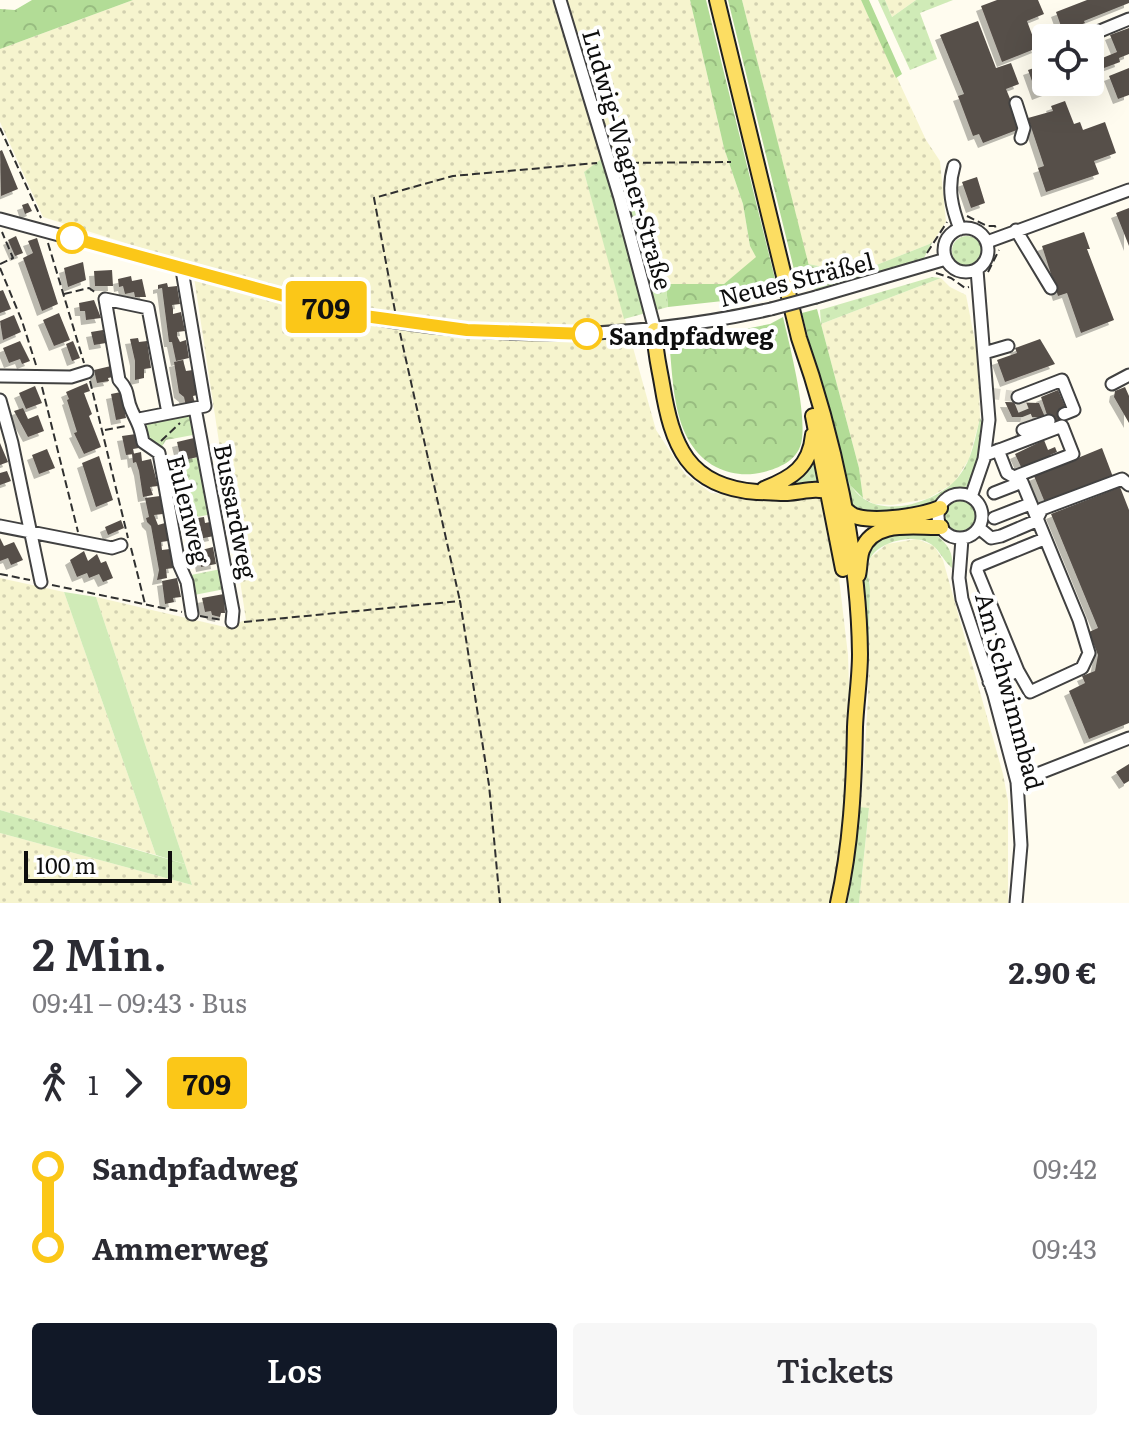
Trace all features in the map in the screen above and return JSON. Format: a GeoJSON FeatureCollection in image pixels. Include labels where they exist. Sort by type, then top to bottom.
{"type":"FeatureCollection","features":[{"type":"Feature","properties":{"kind":"main road"},"geometry":{"type":"LineString","coordinates":[[717,0],[799,338],[845,580],[856,684]]}},
{"type":"Feature","properties":{"kind":"main road"},"geometry":{"type":"LineString","coordinates":[[655,330],[669,426],[680,450],[694,469],[716,484],[756,492],[788,493],[813,489],[830,492]]}},
{"type":"Feature","properties":{"kind":"main road"},"geometry":{"type":"LineString","coordinates":[[799,338],[815,388],[842,506],[855,583],[860,656],[856,684],[851,817],[838,903]]}},
{"type":"Feature","properties":{"kind":"main road"},"geometry":{"type":"LineString","coordinates":[[756,492],[788,479],[808,459],[813,436],[812,412]]}},
{"type":"Feature","properties":{"kind":"main road"},"geometry":{"type":"LineString","coordinates":[[842,506],[851,514],[868,518],[922,515],[940,508]]}},
{"type":"Feature","properties":{"kind":"main road"},"geometry":{"type":"LineString","coordinates":[[855,583],[863,548],[877,532],[905,526],[941,527]]}},
{"type":"Feature","properties":{"kind":"street","name":"Ludwig-Wagner-Straße"},"geometry":{"type":"LineString","coordinates":[[560,0],[655,330]]}},
{"type":"Feature","properties":{"kind":"street"},"geometry":{"type":"LineString","coordinates":[[1104,29],[1129,19]]}},
{"type":"Feature","properties":{"kind":"street"},"geometry":{"type":"LineString","coordinates":[[1016,103],[1024,128],[1021,138]]}},
{"type":"Feature","properties":{"kind":"street"},"geometry":{"type":"LineString","coordinates":[[954,166],[950,187],[960,229]]}},
{"type":"Feature","properties":{"kind":"street"},"geometry":{"type":"LineString","coordinates":[[987,242],[1129,190]]}},
{"type":"Feature","properties":{"kind":"street","name":"Neues Sträßel"},"geometry":{"type":"LineString","coordinates":[[0,219],[350,314],[467,330],[537,334],[655,330],[705,323],[771,309],[946,259]]}},
{"type":"Feature","properties":{"kind":"street"},"geometry":{"type":"LineString","coordinates":[[960,229],[976,231],[987,242],[987,258],[977,270],[962,272],[952,267],[946,259],[944,248],[948,238],[960,229]]}},
{"type":"Feature","properties":{"kind":"street"},"geometry":{"type":"LineString","coordinates":[[1016,230],[1051,288]]}},
{"type":"Feature","properties":{"kind":"street","name":"Bussardweg"},"geometry":{"type":"LineString","coordinates":[[185,270],[183,276],[205,406],[195,408],[233,611],[232,622]]}},
{"type":"Feature","properties":{"kind":"street"},"geometry":{"type":"LineString","coordinates":[[971,497],[985,455],[989,420],[977,270]]}},
{"type":"Feature","properties":{"kind":"street"},"geometry":{"type":"LineString","coordinates":[[962,272],[979,308]]}},
{"type":"Feature","properties":{"kind":"street"},"geometry":{"type":"LineString","coordinates":[[105,299],[148,308],[168,413]]}},
{"type":"Feature","properties":{"kind":"street","name":"Eulenweg"},"geometry":{"type":"LineString","coordinates":[[105,299],[119,380],[127,389],[143,442],[159,453],[179,564],[187,582],[192,614]]}},
{"type":"Feature","properties":{"kind":"street"},"geometry":{"type":"LineString","coordinates":[[984,353],[1008,346]]}},
{"type":"Feature","properties":{"kind":"street"},"geometry":{"type":"LineString","coordinates":[[0,376],[71,377],[87,372]]}},
{"type":"Feature","properties":{"kind":"street"},"geometry":{"type":"LineString","coordinates":[[1112,384],[1129,375]]}},
{"type":"Feature","properties":{"kind":"street"},"geometry":{"type":"LineString","coordinates":[[1018,397],[1062,380],[1074,410],[1064,414]]}},
{"type":"Feature","properties":{"kind":"street"},"geometry":{"type":"LineString","coordinates":[[0,400],[41,582]]}},
{"type":"Feature","properties":{"kind":"street"},"geometry":{"type":"LineString","coordinates":[[139,421],[195,408]]}},
{"type":"Feature","properties":{"kind":"street"},"geometry":{"type":"LineString","coordinates":[[1023,430],[1049,421]]}},
{"type":"Feature","properties":{"kind":"street"},"geometry":{"type":"LineString","coordinates":[[985,455],[998,450],[1062,426],[1073,454],[1014,477],[1007,473],[998,450]]}},
{"type":"Feature","properties":{"kind":"street"},"geometry":{"type":"LineString","coordinates":[[979,528],[985,535],[995,538],[1036,521],[1042,509],[1122,479],[1129,485]]}},
{"type":"Feature","properties":{"kind":"street"},"geometry":{"type":"LineString","coordinates":[[994,493],[1022,482],[1079,620],[1089,653],[1082,668],[1030,692],[1018,671],[977,571],[978,566],[1044,539]]}},
{"type":"Feature","properties":{"kind":"street"},"geometry":{"type":"LineString","coordinates":[[956,495],[971,497],[982,511],[979,528],[962,539],[950,536],[941,527],[938,518],[940,508],[946,499],[956,495]]}},
{"type":"Feature","properties":{"kind":"street"},"geometry":{"type":"LineString","coordinates":[[994,518],[1030,504]]}},
{"type":"Feature","properties":{"kind":"street"},"geometry":{"type":"LineString","coordinates":[[0,526],[112,548],[121,545]]}},
{"type":"Feature","properties":{"kind":"street","name":"Am Schwimmbad"},"geometry":{"type":"LineString","coordinates":[[962,539],[959,578],[962,599],[1017,782],[1021,815],[1016,903]]}},
{"type":"Feature","properties":{"kind":"street"},"geometry":{"type":"LineString","coordinates":[[989,682],[1018,671]]}},
{"type":"Feature","properties":{"kind":"street"},"geometry":{"type":"LineString","coordinates":[[1017,782],[1129,738]]}},
{"type":"Feature","properties":{"kind":"path"},"geometry":{"type":"LineString","coordinates":[[0,128],[41,216],[103,430],[145,605]]}},
{"type":"Feature","properties":{"kind":"path"},"geometry":{"type":"LineString","coordinates":[[500,903],[489,785],[460,601],[397,321],[374,198],[453,176],[609,162],[731,162]]}},
{"type":"Feature","properties":{"kind":"path"},"geometry":{"type":"LineString","coordinates":[[0,226],[13,258],[0,266],[39,376],[80,541]]}},
{"type":"Feature","properties":{"kind":"path"},"geometry":{"type":"LineString","coordinates":[[63,294],[89,288],[105,299]]}},
{"type":"Feature","properties":{"kind":"path"},"geometry":{"type":"LineString","coordinates":[[159,453],[159,443],[181,423],[182,410]]}},
{"type":"Feature","properties":{"kind":"path"},"geometry":{"type":"LineString","coordinates":[[103,430],[139,421]]}},
{"type":"Feature","properties":{"kind":"path"},"geometry":{"type":"LineString","coordinates":[[0,574],[232,622],[264,622],[460,601]]}},
{"type":"Feature","properties":{"kind":"shaded area"},"geometry":{"type":"Polygon","coordinates":[[[133,0],[690,0],[724,148],[743,204],[750,246],[757,258],[724,284],[666,284],[629,169],[584,172],[656,430],[685,474],[711,493],[757,498],[811,495],[825,502],[839,578],[848,655],[851,751],[835,903],[0,903],[0,833],[192,885],[96,597],[225,627],[246,620],[192,264],[43,217],[0,122],[0,49],[133,0]]]}},
{"type":"Feature","properties":{"kind":"shaded area"},"geometry":{"type":"Polygon","coordinates":[[[742,0],[861,0],[926,140],[940,161],[946,222],[932,243],[856,273],[808,264],[742,0]]]}},
{"type":"Feature","properties":{"kind":"shaded area"},"geometry":{"type":"Polygon","coordinates":[[[885,0],[916,0],[892,17],[885,0]]]}},
{"type":"Feature","properties":{"kind":"shaded area"},"geometry":{"type":"Polygon","coordinates":[[[941,278],[966,295],[978,357],[980,418],[969,459],[954,483],[927,499],[892,505],[874,504],[863,498],[859,468],[821,324],[941,278]]]}},
{"type":"Feature","properties":{"kind":"shaded area"},"geometry":{"type":"Polygon","coordinates":[[[917,539],[934,546],[943,560],[1003,774],[1008,801],[1008,903],[859,903],[869,809],[858,807],[862,792],[868,699],[870,584],[867,567],[871,557],[887,544],[917,539]]]}},
{"type":"Feature","properties":{"kind":"shaded area"},"geometry":{"type":"Polygon","coordinates":[[[0,578],[64,592],[156,855],[0,810],[0,578]]]}},
{"type":"Feature","properties":{"kind":"green space"},"geometry":{"type":"Polygon","coordinates":[[[32,0],[133,0],[0,49],[0,9],[15,10],[32,0]]]}},
{"type":"Feature","properties":{"kind":"green space"},"geometry":{"type":"Polygon","coordinates":[[[690,0],[706,0],[779,295],[668,307],[666,284],[724,284],[756,257],[750,246],[743,204],[724,148],[690,0]]]}},
{"type":"Feature","properties":{"kind":"green space"},"geometry":{"type":"Polygon","coordinates":[[[728,0],[742,0],[814,286],[799,290],[728,0]]]}},
{"type":"Feature","properties":{"kind":"green space"},"geometry":{"type":"Polygon","coordinates":[[[861,0],[869,0],[902,74],[896,78],[861,0]]]}},
{"type":"Feature","properties":{"kind":"green space"},"geometry":{"type":"Polygon","coordinates":[[[878,0],[885,0],[892,17],[916,0],[953,0],[920,13],[937,59],[910,70],[878,0]]]}},
{"type":"Feature","properties":{"kind":"green space"},"geometry":{"type":"Polygon","coordinates":[[[612,151],[629,169],[659,256],[668,307],[624,319],[584,172],[612,151]]]}},
{"type":"Feature","properties":{"kind":"green space"},"geometry":{"type":"Polygon","coordinates":[[[967,236],[973,237],[981,245],[981,257],[973,265],[967,266],[961,265],[953,257],[952,251],[953,245],[961,237],[967,236]]]}},
{"type":"Feature","properties":{"kind":"green space"},"geometry":{"type":"Polygon","coordinates":[[[932,243],[924,258],[912,265],[815,292],[808,264],[856,273],[932,243]]]}},
{"type":"Feature","properties":{"kind":"green space"},"geometry":{"type":"Polygon","coordinates":[[[932,277],[941,278],[821,324],[820,310],[932,277]]]}},
{"type":"Feature","properties":{"kind":"green space"},"geometry":{"type":"Polygon","coordinates":[[[817,309],[859,468],[863,498],[851,486],[840,464],[802,313],[817,309]]]}},
{"type":"Feature","properties":{"kind":"green space"},"geometry":{"type":"Polygon","coordinates":[[[783,317],[800,399],[803,432],[799,450],[781,466],[770,470],[746,474],[722,470],[702,456],[683,428],[674,394],[669,341],[770,324],[783,317]]]}},
{"type":"Feature","properties":{"kind":"green space"},"geometry":{"type":"Polygon","coordinates":[[[189,413],[193,435],[166,440],[161,448],[148,440],[146,426],[151,421],[189,413]]]}},
{"type":"Feature","properties":{"kind":"green space"},"geometry":{"type":"Polygon","coordinates":[[[980,418],[978,459],[972,477],[962,492],[932,508],[914,513],[861,513],[851,504],[840,464],[856,492],[875,504],[901,506],[915,503],[951,485],[967,463],[980,418]]]}},
{"type":"Feature","properties":{"kind":"green space"},"geometry":{"type":"Polygon","coordinates":[[[815,455],[824,480],[785,486],[815,455]]]}},
{"type":"Feature","properties":{"kind":"green space"},"geometry":{"type":"Polygon","coordinates":[[[200,457],[212,514],[177,521],[169,463],[200,457]]]}},
{"type":"Feature","properties":{"kind":"green space"},"geometry":{"type":"Polygon","coordinates":[[[960,501],[971,505],[975,516],[971,527],[960,531],[949,527],[945,516],[949,505],[960,501]]]}},
{"type":"Feature","properties":{"kind":"green space"},"geometry":{"type":"Polygon","coordinates":[[[895,532],[933,532],[948,547],[952,568],[935,547],[920,540],[893,542],[871,557],[868,567],[868,671],[863,567],[872,544],[895,532]]]}},
{"type":"Feature","properties":{"kind":"green space"},"geometry":{"type":"Polygon","coordinates":[[[221,569],[225,589],[194,595],[191,575],[221,569]]]}},
{"type":"Feature","properties":{"kind":"green space"},"geometry":{"type":"Polygon","coordinates":[[[64,592],[96,597],[185,864],[156,855],[64,592]]]}},
{"type":"Feature","properties":{"kind":"green space"},"geometry":{"type":"Polygon","coordinates":[[[858,807],[869,808],[859,903],[848,903],[858,807]]]}},
{"type":"Feature","properties":{"kind":"green space"},"geometry":{"type":"Polygon","coordinates":[[[0,810],[185,864],[192,885],[0,833],[0,810]]]}},
{"type":"Feature","properties":{"kind":"building"},"geometry":{"type":"Polygon","coordinates":[[[997,0],[1038,0],[1044,14],[1027,21],[1032,34],[1032,50],[1002,62],[981,6],[997,0]]]}},
{"type":"Feature","properties":{"kind":"building"},"geometry":{"type":"Polygon","coordinates":[[[1087,0],[1129,0],[1129,3],[1083,24],[1060,24],[1056,12],[1087,0]]]}},
{"type":"Feature","properties":{"kind":"building"},"geometry":{"type":"Polygon","coordinates":[[[978,21],[996,68],[1011,63],[1019,84],[1006,89],[1022,128],[983,143],[979,134],[973,136],[958,96],[964,94],[940,35],[978,21]]]}},
{"type":"Feature","properties":{"kind":"building"},"geometry":{"type":"Polygon","coordinates":[[[1129,28],[1129,54],[1119,58],[1120,62],[1104,68],[1104,57],[1117,52],[1110,35],[1129,28]]]}},
{"type":"Feature","properties":{"kind":"building"},"geometry":{"type":"Polygon","coordinates":[[[1129,68],[1129,95],[1118,99],[1109,76],[1129,68]]]}},
{"type":"Feature","properties":{"kind":"building"},"geometry":{"type":"Polygon","coordinates":[[[1065,101],[1074,124],[1080,122],[1083,130],[1105,122],[1116,153],[1094,161],[1099,174],[1046,192],[1038,168],[1044,166],[1028,118],[1053,111],[1051,106],[1065,101]]]}},
{"type":"Feature","properties":{"kind":"building"},"geometry":{"type":"Polygon","coordinates":[[[0,151],[18,189],[1,196],[0,151]]]}},
{"type":"Feature","properties":{"kind":"building"},"geometry":{"type":"Polygon","coordinates":[[[977,177],[985,203],[971,208],[962,182],[977,177]]]}},
{"type":"Feature","properties":{"kind":"building"},"geometry":{"type":"Polygon","coordinates":[[[28,203],[32,211],[25,214],[22,205],[28,203]]]}},
{"type":"Feature","properties":{"kind":"building"},"geometry":{"type":"Polygon","coordinates":[[[1129,208],[1129,246],[1116,213],[1129,208]]]}},
{"type":"Feature","properties":{"kind":"building"},"geometry":{"type":"Polygon","coordinates":[[[1084,232],[1090,249],[1087,249],[1114,320],[1081,333],[1067,293],[1058,296],[1042,246],[1084,232]]]}},
{"type":"Feature","properties":{"kind":"building"},"geometry":{"type":"Polygon","coordinates":[[[16,236],[23,253],[15,256],[8,240],[16,236]]]}},
{"type":"Feature","properties":{"kind":"building"},"geometry":{"type":"Polygon","coordinates":[[[37,238],[58,304],[42,311],[23,258],[33,253],[28,241],[37,238]]]}},
{"type":"Feature","properties":{"kind":"building"},"geometry":{"type":"Polygon","coordinates":[[[83,262],[86,280],[68,287],[64,268],[83,262]]]}},
{"type":"Feature","properties":{"kind":"building"},"geometry":{"type":"Polygon","coordinates":[[[112,270],[113,286],[95,286],[94,271],[112,270]]]}},
{"type":"Feature","properties":{"kind":"building"},"geometry":{"type":"Polygon","coordinates":[[[131,276],[132,281],[142,279],[146,297],[135,297],[134,292],[125,294],[123,286],[119,287],[118,279],[131,276]]]}},
{"type":"Feature","properties":{"kind":"building"},"geometry":{"type":"Polygon","coordinates":[[[167,283],[168,287],[177,286],[180,304],[172,305],[173,314],[181,312],[185,331],[177,332],[177,336],[180,342],[186,340],[189,358],[176,361],[172,342],[169,342],[162,288],[158,289],[158,285],[167,283]]]}},
{"type":"Feature","properties":{"kind":"building"},"geometry":{"type":"Polygon","coordinates":[[[3,290],[11,309],[0,313],[0,291],[3,290]]]}},
{"type":"Feature","properties":{"kind":"building"},"geometry":{"type":"Polygon","coordinates":[[[94,300],[101,318],[86,320],[85,311],[80,311],[79,303],[94,300]]]}},
{"type":"Feature","properties":{"kind":"building"},"geometry":{"type":"Polygon","coordinates":[[[59,313],[70,340],[54,346],[43,320],[59,313]]]}},
{"type":"Feature","properties":{"kind":"building"},"geometry":{"type":"Polygon","coordinates":[[[14,315],[21,332],[3,340],[0,321],[14,315]]]}},
{"type":"Feature","properties":{"kind":"building"},"geometry":{"type":"Polygon","coordinates":[[[103,330],[106,343],[94,345],[91,332],[103,330]]]}},
{"type":"Feature","properties":{"kind":"building"},"geometry":{"type":"Polygon","coordinates":[[[138,338],[139,342],[147,341],[151,368],[144,369],[144,378],[135,380],[130,339],[138,338]]]}},
{"type":"Feature","properties":{"kind":"building"},"geometry":{"type":"Polygon","coordinates":[[[1040,339],[1055,364],[1005,382],[997,360],[1017,353],[1015,348],[1040,339]]]}},
{"type":"Feature","properties":{"kind":"building"},"geometry":{"type":"Polygon","coordinates":[[[20,341],[30,361],[22,364],[20,359],[9,363],[3,348],[20,341]]]}},
{"type":"Feature","properties":{"kind":"building"},"geometry":{"type":"Polygon","coordinates":[[[73,341],[80,358],[72,361],[66,344],[73,341]]]}},
{"type":"Feature","properties":{"kind":"building"},"geometry":{"type":"Polygon","coordinates":[[[183,360],[186,371],[193,370],[197,395],[193,396],[195,404],[186,406],[184,397],[179,393],[174,362],[183,360]]]}},
{"type":"Feature","properties":{"kind":"building"},"geometry":{"type":"Polygon","coordinates":[[[111,366],[113,377],[97,383],[94,370],[111,366]]]}},
{"type":"Feature","properties":{"kind":"building"},"geometry":{"type":"Polygon","coordinates":[[[87,383],[90,391],[84,393],[92,414],[89,416],[101,447],[84,454],[74,433],[77,432],[66,392],[87,383]]]}},
{"type":"Feature","properties":{"kind":"building"},"geometry":{"type":"Polygon","coordinates":[[[35,386],[42,403],[26,409],[19,393],[35,386]]]}},
{"type":"Feature","properties":{"kind":"building"},"geometry":{"type":"Polygon","coordinates":[[[1125,387],[1129,396],[1129,423],[1114,397],[1115,391],[1125,387]]]}},
{"type":"Feature","properties":{"kind":"building"},"geometry":{"type":"Polygon","coordinates":[[[1058,390],[1066,409],[1065,418],[1050,424],[1041,397],[1058,390]]]}},
{"type":"Feature","properties":{"kind":"building"},"geometry":{"type":"Polygon","coordinates":[[[121,392],[126,418],[116,420],[111,394],[121,392]]]}},
{"type":"Feature","properties":{"kind":"building"},"geometry":{"type":"Polygon","coordinates":[[[1005,402],[1039,403],[1045,417],[1012,417],[1005,402]]]}},
{"type":"Feature","properties":{"kind":"building"},"geometry":{"type":"Polygon","coordinates":[[[23,408],[28,419],[38,415],[44,431],[28,437],[14,411],[23,408]]]}},
{"type":"Feature","properties":{"kind":"building"},"geometry":{"type":"Polygon","coordinates":[[[136,434],[139,448],[133,449],[134,454],[126,455],[122,436],[136,434]]]}},
{"type":"Feature","properties":{"kind":"building"},"geometry":{"type":"Polygon","coordinates":[[[194,438],[198,457],[184,460],[177,442],[194,438]]]}},
{"type":"Feature","properties":{"kind":"building"},"geometry":{"type":"Polygon","coordinates":[[[1044,440],[1048,450],[1055,447],[1057,452],[1050,455],[1051,459],[1022,469],[1015,454],[1044,440]]]}},
{"type":"Feature","properties":{"kind":"building"},"geometry":{"type":"Polygon","coordinates":[[[0,443],[8,462],[0,465],[0,443]]]}},
{"type":"Feature","properties":{"kind":"building"},"geometry":{"type":"Polygon","coordinates":[[[1102,448],[1113,477],[1046,505],[1034,476],[1102,448]]]}},
{"type":"Feature","properties":{"kind":"building"},"geometry":{"type":"Polygon","coordinates":[[[47,449],[55,468],[39,474],[32,455],[47,449]]]}},
{"type":"Feature","properties":{"kind":"building"},"geometry":{"type":"Polygon","coordinates":[[[141,452],[142,461],[151,459],[158,486],[150,487],[153,495],[143,497],[139,471],[136,462],[133,463],[132,454],[141,452]]]}},
{"type":"Feature","properties":{"kind":"building"},"geometry":{"type":"Polygon","coordinates":[[[99,456],[113,500],[96,507],[82,463],[99,456]]]}},
{"type":"Feature","properties":{"kind":"building"},"geometry":{"type":"Polygon","coordinates":[[[7,471],[11,481],[0,485],[0,473],[7,471]]]}},
{"type":"Feature","properties":{"kind":"building"},"geometry":{"type":"Polygon","coordinates":[[[1120,487],[1129,510],[1129,723],[1089,739],[1069,691],[1085,683],[1082,676],[1095,671],[1098,655],[1089,632],[1098,628],[1051,514],[1120,487]]]}},
{"type":"Feature","properties":{"kind":"building"},"geometry":{"type":"Polygon","coordinates":[[[160,496],[163,514],[154,515],[158,525],[165,523],[168,541],[161,542],[162,550],[170,549],[174,568],[166,569],[167,578],[157,580],[159,570],[151,526],[146,518],[149,517],[145,498],[160,496]]]}},
{"type":"Feature","properties":{"kind":"building"},"geometry":{"type":"Polygon","coordinates":[[[204,517],[205,523],[210,522],[214,536],[194,540],[192,519],[204,517]]]}},
{"type":"Feature","properties":{"kind":"building"},"geometry":{"type":"Polygon","coordinates":[[[121,520],[124,528],[108,535],[105,527],[121,520]]]}},
{"type":"Feature","properties":{"kind":"building"},"geometry":{"type":"Polygon","coordinates":[[[0,538],[4,546],[14,542],[23,560],[11,565],[8,558],[0,561],[0,538]]]}},
{"type":"Feature","properties":{"kind":"building"},"geometry":{"type":"Polygon","coordinates":[[[213,547],[216,564],[201,567],[198,551],[213,547]]]}},
{"type":"Feature","properties":{"kind":"building"},"geometry":{"type":"Polygon","coordinates":[[[84,551],[88,561],[97,554],[101,563],[106,561],[113,578],[103,582],[99,574],[89,578],[87,573],[77,577],[70,560],[84,551]]]}},
{"type":"Feature","properties":{"kind":"building"},"geometry":{"type":"Polygon","coordinates":[[[177,578],[181,597],[165,604],[162,581],[177,578]]]}},
{"type":"Feature","properties":{"kind":"building"},"geometry":{"type":"Polygon","coordinates":[[[224,594],[225,613],[221,613],[220,617],[212,615],[211,611],[205,612],[202,598],[224,594]]]}},
{"type":"Feature","properties":{"kind":"building"},"geometry":{"type":"Polygon","coordinates":[[[1129,764],[1129,781],[1124,784],[1116,772],[1129,764]]]}},
{"type":"Feature","properties":{"kind":"tunnel"},"geometry":{"type":"LineString","coordinates":[[989,393],[1018,397],[1027,419],[1018,443]]}},
{"type":"Feature","properties":{"kind":"bus line","name":"709"},"geometry":{"type":"LineString","coordinates":[[72,238],[350,314],[467,330],[587,334]]}},
{"type":"Feature","properties":{"kind":"place","name":"Sandpfadweg"},"geometry":{"type":"Point","coordinates":[587,334]}}]}
